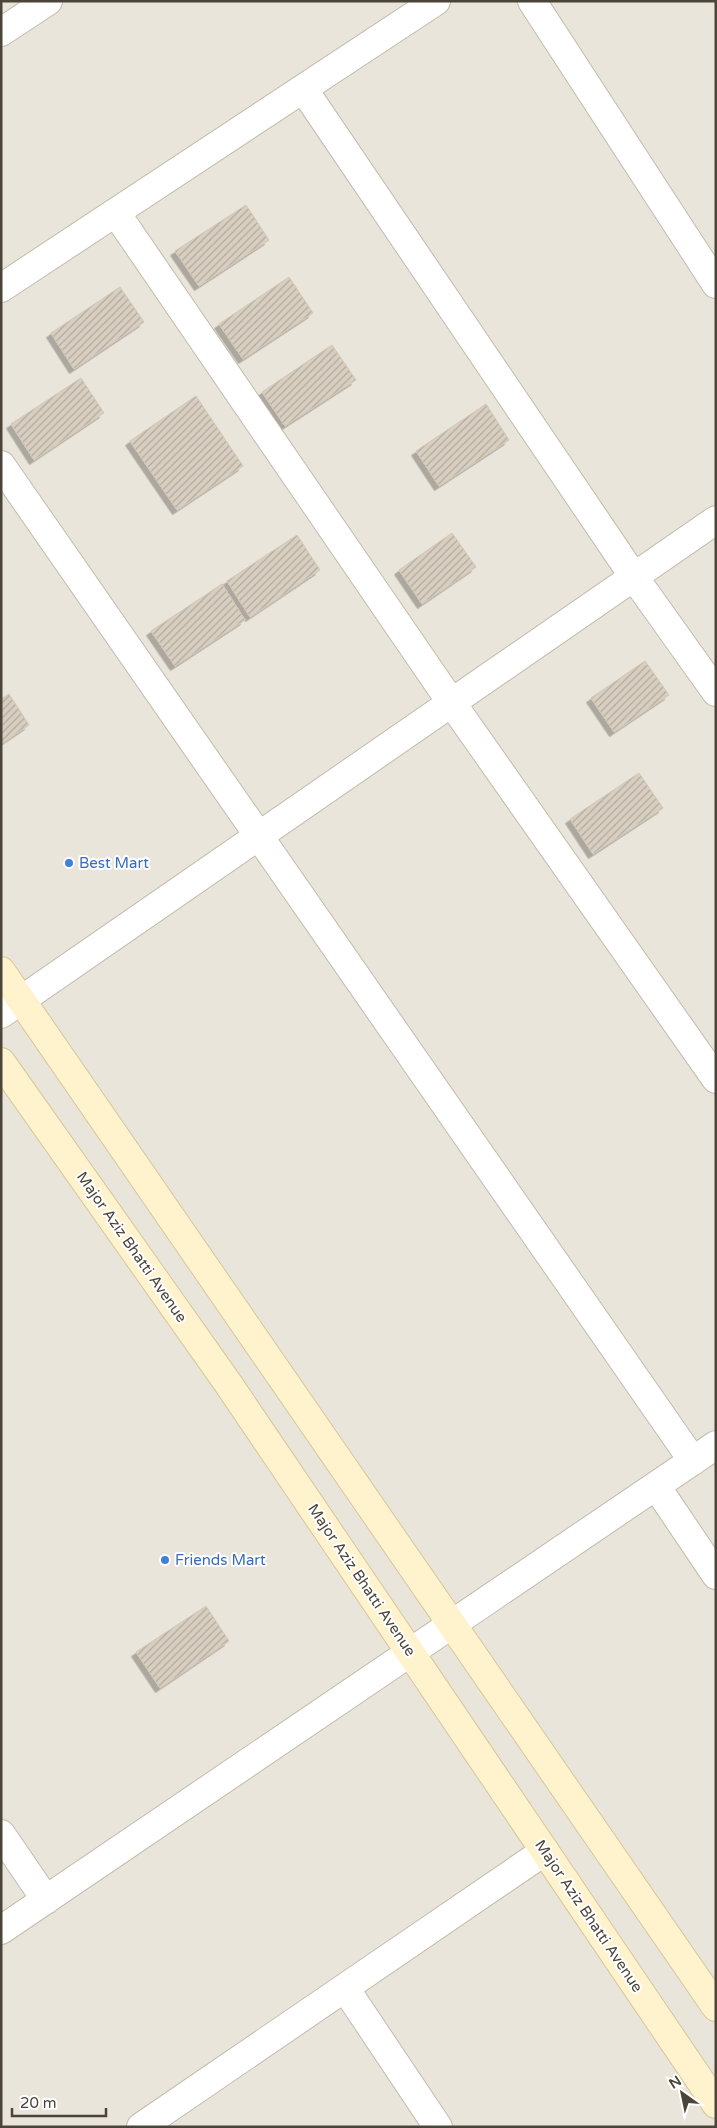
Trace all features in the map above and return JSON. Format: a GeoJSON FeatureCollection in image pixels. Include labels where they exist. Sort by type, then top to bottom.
{"type":"FeatureCollection","features":[{"type":"Feature","properties":{"kind":"main road"},"geometry":{"type":"LineString","coordinates":[[1,971],[11,1007],[452,1626],[716,2007]]}},
{"type":"Feature","properties":{"kind":"main road","name":"Major Aziz Bhatti Avenue"},"geometry":{"type":"LineString","coordinates":[[1,1062],[227,1382],[716,2104]]}},
{"type":"Feature","properties":{"kind":"street"},"geometry":{"type":"LineString","coordinates":[[1,32],[48,1]]}},
{"type":"Feature","properties":{"kind":"street"},"geometry":{"type":"LineString","coordinates":[[1,288],[304,90],[436,1]]}},
{"type":"Feature","properties":{"kind":"street"},"geometry":{"type":"LineString","coordinates":[[532,1],[716,284]]}},
{"type":"Feature","properties":{"kind":"street"},"geometry":{"type":"LineString","coordinates":[[304,90],[634,577],[716,692]]}},
{"type":"Feature","properties":{"kind":"street"},"geometry":{"type":"LineString","coordinates":[[116,213],[452,702],[716,1080]]}},
{"type":"Feature","properties":{"kind":"street"},"geometry":{"type":"LineString","coordinates":[[1,465],[693,1461]]}},
{"type":"Feature","properties":{"kind":"street"},"geometry":{"type":"LineString","coordinates":[[11,1007],[716,520]]}},
{"type":"Feature","properties":{"kind":"street"},"geometry":{"type":"LineString","coordinates":[[1,1930],[452,1626],[716,1445]]}},
{"type":"Feature","properties":{"kind":"street"},"geometry":{"type":"LineString","coordinates":[[656,1486],[716,1574]]}},
{"type":"Feature","properties":{"kind":"street"},"geometry":{"type":"LineString","coordinates":[[1,1834],[46,1900]]}},
{"type":"Feature","properties":{"kind":"street"},"geometry":{"type":"LineString","coordinates":[[148,2125],[545,1851]]}},
{"type":"Feature","properties":{"kind":"street"},"geometry":{"type":"LineString","coordinates":[[344,1988],[438,2127]]}},
{"type":"Feature","properties":{"kind":"shaded area"},"geometry":{"type":"Polygon","coordinates":[[[1,1],[716,1],[716,2127],[1,2127],[1,1]]]}},
{"type":"Feature","properties":{"kind":"building"},"geometry":{"type":"Polygon","coordinates":[[[246,205],[269,240],[199,286],[175,251],[246,205]]]}},
{"type":"Feature","properties":{"kind":"building"},"geometry":{"type":"Polygon","coordinates":[[[289,277],[313,313],[243,359],[219,324],[289,277]]]}},
{"type":"Feature","properties":{"kind":"building"},"geometry":{"type":"Polygon","coordinates":[[[120,287],[144,322],[74,369],[51,333],[120,287]]]}},
{"type":"Feature","properties":{"kind":"building"},"geometry":{"type":"Polygon","coordinates":[[[332,345],[356,380],[285,426],[262,392],[332,345]]]}},
{"type":"Feature","properties":{"kind":"building"},"geometry":{"type":"Polygon","coordinates":[[[81,378],[104,413],[34,460],[11,424],[81,378]]]}},
{"type":"Feature","properties":{"kind":"building"},"geometry":{"type":"Polygon","coordinates":[[[196,396],[243,466],[177,510],[130,441],[196,396]]]}},
{"type":"Feature","properties":{"kind":"building"},"geometry":{"type":"Polygon","coordinates":[[[486,404],[509,440],[439,486],[416,451],[486,404]]]}},
{"type":"Feature","properties":{"kind":"building"},"geometry":{"type":"Polygon","coordinates":[[[452,533],[476,567],[422,604],[399,570],[452,533]]]}},
{"type":"Feature","properties":{"kind":"building"},"geometry":{"type":"Polygon","coordinates":[[[297,535],[320,570],[250,617],[227,581],[297,535]]]}},
{"type":"Feature","properties":{"kind":"building"},"geometry":{"type":"Polygon","coordinates":[[[222,584],[245,620],[175,666],[151,631],[222,584]]]}},
{"type":"Feature","properties":{"kind":"building"},"geometry":{"type":"Polygon","coordinates":[[[645,661],[669,695],[614,732],[591,698],[645,661]]]}},
{"type":"Feature","properties":{"kind":"building"},"geometry":{"type":"Polygon","coordinates":[[[9,694],[29,725],[1,744],[1,699],[9,694]]]}},
{"type":"Feature","properties":{"kind":"building"},"geometry":{"type":"Polygon","coordinates":[[[639,773],[663,808],[593,854],[570,819],[639,773]]]}},
{"type":"Feature","properties":{"kind":"building"},"geometry":{"type":"Polygon","coordinates":[[[206,1606],[229,1641],[160,1688],[136,1652],[206,1606]]]}},
{"type":"Feature","properties":{"kind":"place","name":"Best Mart"},"geometry":{"type":"Point","coordinates":[69,863]}},
{"type":"Feature","properties":{"kind":"place","name":"Friends Mart"},"geometry":{"type":"Point","coordinates":[165,1560]}}]}
